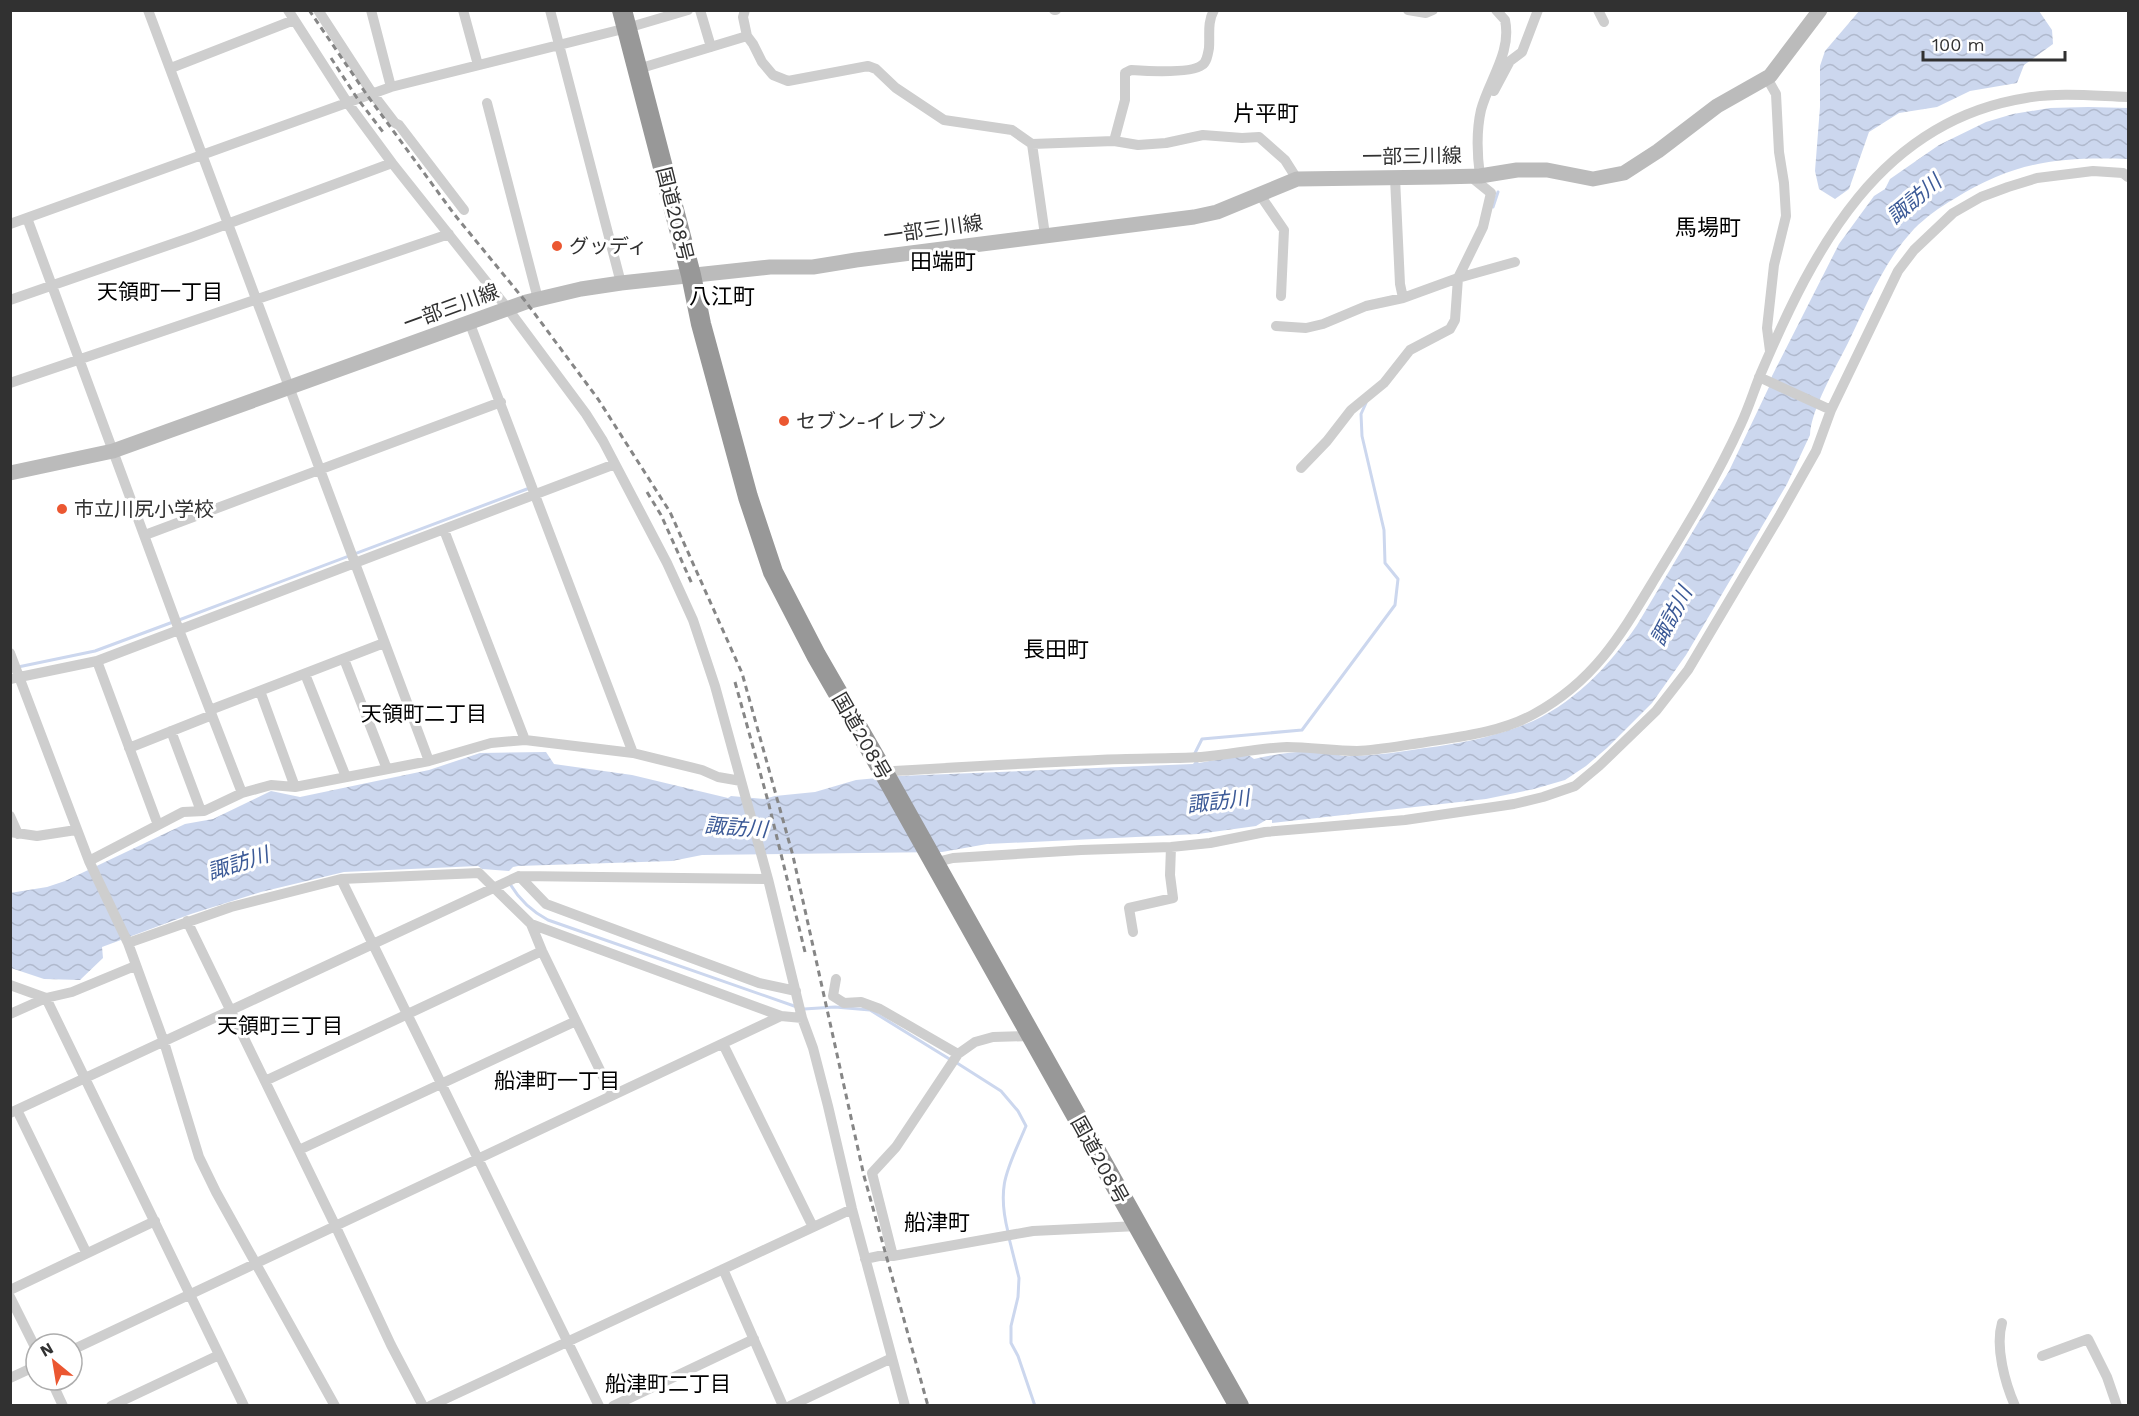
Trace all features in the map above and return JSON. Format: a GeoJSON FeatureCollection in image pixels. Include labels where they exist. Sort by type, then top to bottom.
{"type":"FeatureCollection","features":[{"type":"Feature","properties":{"kind":"highway","name":"国道208号"},"geometry":{"type":"LineString","coordinates":[[625,19],[691,275],[701,324],[748,497],[773,572],[816,655],[1239,1406]]}},
{"type":"Feature","properties":{"kind":"main road","name":"一部三川線"},"geometry":{"type":"LineString","coordinates":[[10,473],[113,451],[508,309],[580,288],[770,267],[813,267],[1194,217],[1217,212],[1297,179],[1475,176],[1517,170],[1547,170],[1593,179],[1624,173],[1658,151],[1717,106],[1767,78],[1820,10]]}},
{"type":"Feature","properties":{"kind":"street"},"geometry":{"type":"LineString","coordinates":[[148,10],[429,761]]}},
{"type":"Feature","properties":{"kind":"street"},"geometry":{"type":"LineString","coordinates":[[318,10],[372,93],[464,210]]}},
{"type":"Feature","properties":{"kind":"street"},"geometry":{"type":"LineString","coordinates":[[371,10],[391,87]]}},
{"type":"Feature","properties":{"kind":"street"},"geometry":{"type":"LineString","coordinates":[[463,10],[478,65]]}},
{"type":"Feature","properties":{"kind":"street"},"geometry":{"type":"LineString","coordinates":[[550,10],[621,283]]}},
{"type":"Feature","properties":{"kind":"street"},"geometry":{"type":"LineString","coordinates":[[10,224],[391,87],[559,44],[625,19],[688,10]]}},
{"type":"Feature","properties":{"kind":"street"},"geometry":{"type":"LineString","coordinates":[[700,10],[711,47]]}},
{"type":"Feature","properties":{"kind":"street"},"geometry":{"type":"LineString","coordinates":[[745,10],[743,17],[747,36],[762,62],[773,75],[788,81],[868,66],[876,69],[896,88],[944,120],[1012,129],[1032,144],[1114,141],[1138,145],[1166,143],[1203,135],[1259,137],[1285,160],[1297,179]]}},
{"type":"Feature","properties":{"kind":"street"},"geometry":{"type":"LineString","coordinates":[[1114,141],[1125,100],[1125,73],[1131,70],[1173,71],[1201,66],[1205,62],[1209,48],[1209,20],[1214,10]]}},
{"type":"Feature","properties":{"kind":"street"},"geometry":{"type":"LineString","coordinates":[[1408,10],[1426,13],[1433,10]]}},
{"type":"Feature","properties":{"kind":"street"},"geometry":{"type":"LineString","coordinates":[[1301,468],[1327,441],[1351,410],[1396,371],[1410,350],[1450,329],[1455,320],[1458,278],[1482,227],[1491,193],[1475,176],[1479,120],[1488,90],[1507,44],[1505,21],[1496,10]]}},
{"type":"Feature","properties":{"kind":"street"},"geometry":{"type":"LineString","coordinates":[[1479,120],[1486,115],[1494,91],[1510,61],[1522,52],[1538,10]]}},
{"type":"Feature","properties":{"kind":"street"},"geometry":{"type":"LineString","coordinates":[[1598,10],[1604,22]]}},
{"type":"Feature","properties":{"kind":"street"},"geometry":{"type":"LineString","coordinates":[[171,68],[291,15],[347,102],[392,163],[508,309],[586,414],[615,464],[667,563],[693,620],[715,686],[768,879],[802,1018],[826,1096],[852,1209],[906,1406]]}},
{"type":"Feature","properties":{"kind":"street"},"geometry":{"type":"LineString","coordinates":[[638,69],[747,36]]}},
{"type":"Feature","properties":{"kind":"street"},"geometry":{"type":"LineString","coordinates":[[1767,78],[1776,94],[1786,216],[1774,265],[1767,328],[1770,352]]}},
{"type":"Feature","properties":{"kind":"street"},"geometry":{"type":"LineString","coordinates":[[886,777],[894,771],[1200,757],[1286,747],[1355,751],[1380,749],[1462,737],[1531,716],[1557,699],[1603,660],[1622,633],[1720,469],[1770,352],[1817,257],[1842,219],[1877,174],[1911,145],[1957,119],[1984,109],[2025,98],[2069,95],[2128,97]]}},
{"type":"Feature","properties":{"kind":"street"},"geometry":{"type":"LineString","coordinates":[[487,103],[538,299]]}},
{"type":"Feature","properties":{"kind":"street"},"geometry":{"type":"LineString","coordinates":[[1032,144],[1045,235]]}},
{"type":"Feature","properties":{"kind":"street"},"geometry":{"type":"LineString","coordinates":[[10,300],[228,224],[392,163]]}},
{"type":"Feature","properties":{"kind":"street"},"geometry":{"type":"LineString","coordinates":[[931,857],[952,858],[1210,843],[1265,832],[1405,820],[1514,804],[1575,786],[1656,711],[1688,670],[1806,470],[1816,451],[1831,410],[1898,271],[1914,250],[1953,213],[1981,197],[2037,178],[2093,171],[2123,173],[2128,177]]}},
{"type":"Feature","properties":{"kind":"street"},"geometry":{"type":"LineString","coordinates":[[1395,178],[1403,298]]}},
{"type":"Feature","properties":{"kind":"street"},"geometry":{"type":"LineString","coordinates":[[1260,195],[1284,230],[1281,296]]}},
{"type":"Feature","properties":{"kind":"street"},"geometry":{"type":"LineString","coordinates":[[27,218],[242,794]]}},
{"type":"Feature","properties":{"kind":"street"},"geometry":{"type":"LineString","coordinates":[[10,383],[449,234]]}},
{"type":"Feature","properties":{"kind":"street"},"geometry":{"type":"LineString","coordinates":[[1276,326],[1306,328],[1323,324],[1366,306],[1403,298],[1458,278],[1515,262]]}},
{"type":"Feature","properties":{"kind":"street"},"geometry":{"type":"LineString","coordinates":[[470,324],[633,753]]}},
{"type":"Feature","properties":{"kind":"street"},"geometry":{"type":"LineString","coordinates":[[1759,377],[1831,410]]}},
{"type":"Feature","properties":{"kind":"street"},"geometry":{"type":"LineString","coordinates":[[145,535],[501,402]]}},
{"type":"Feature","properties":{"kind":"street"},"geometry":{"type":"LineString","coordinates":[[15,679],[97,661],[615,464]]}},
{"type":"Feature","properties":{"kind":"street"},"geometry":{"type":"LineString","coordinates":[[444,530],[525,740]]}},
{"type":"Feature","properties":{"kind":"street"},"geometry":{"type":"LineString","coordinates":[[129,748],[260,691],[384,643]]}},
{"type":"Feature","properties":{"kind":"street"},"geometry":{"type":"LineString","coordinates":[[11,658],[15,679],[90,864],[128,942],[164,1042],[199,1157],[335,1406]]}},
{"type":"Feature","properties":{"kind":"street"},"geometry":{"type":"LineString","coordinates":[[344,658],[387,769]]}},
{"type":"Feature","properties":{"kind":"street"},"geometry":{"type":"LineString","coordinates":[[97,661],[158,825]]}},
{"type":"Feature","properties":{"kind":"street"},"geometry":{"type":"LineString","coordinates":[[305,674],[346,777]]}},
{"type":"Feature","properties":{"kind":"street"},"geometry":{"type":"LineString","coordinates":[[260,691],[295,788]]}},
{"type":"Feature","properties":{"kind":"street"},"geometry":{"type":"LineString","coordinates":[[171,731],[201,812]]}},
{"type":"Feature","properties":{"kind":"street"},"geometry":{"type":"LineString","coordinates":[[90,864],[183,812],[201,812],[242,794],[271,785],[295,788],[429,761],[491,743],[525,740],[633,753],[702,770],[718,777],[741,781]]}},
{"type":"Feature","properties":{"kind":"street"},"geometry":{"type":"LineString","coordinates":[[10,816],[14,833],[37,836],[76,830]]}},
{"type":"Feature","properties":{"kind":"street"},"geometry":{"type":"LineString","coordinates":[[1132,932],[1130,908],[1173,898],[1170,875],[1171,847]]}},
{"type":"Feature","properties":{"kind":"street"},"geometry":{"type":"LineString","coordinates":[[128,942],[231,907],[341,879],[479,873],[531,924],[612,1095]]}},
{"type":"Feature","properties":{"kind":"street"},"geometry":{"type":"LineString","coordinates":[[86,1252],[14,1111],[519,876],[768,879]]}},
{"type":"Feature","properties":{"kind":"street"},"geometry":{"type":"LineString","coordinates":[[519,876],[546,904],[759,982],[796,991]]}},
{"type":"Feature","properties":{"kind":"street"},"geometry":{"type":"LineString","coordinates":[[341,879],[443,1083],[599,1406]]}},
{"type":"Feature","properties":{"kind":"street"},"geometry":{"type":"LineString","coordinates":[[187,921],[391,1345],[423,1406]]}},
{"type":"Feature","properties":{"kind":"street"},"geometry":{"type":"LineString","coordinates":[[531,924],[781,1016],[802,1018]]}},
{"type":"Feature","properties":{"kind":"street"},"geometry":{"type":"LineString","coordinates":[[265,1081],[542,951]]}},
{"type":"Feature","properties":{"kind":"street"},"geometry":{"type":"LineString","coordinates":[[10,1014],[46,998],[72,992],[135,966]]}},
{"type":"Feature","properties":{"kind":"street"},"geometry":{"type":"LineString","coordinates":[[836,979],[833,996],[844,1003],[861,1002],[880,1009],[958,1054]]}},
{"type":"Feature","properties":{"kind":"street"},"geometry":{"type":"LineString","coordinates":[[10,985],[46,998],[192,1294],[244,1406]]}},
{"type":"Feature","properties":{"kind":"street"},"geometry":{"type":"LineString","coordinates":[[84,1344],[781,1016]]}},
{"type":"Feature","properties":{"kind":"street"},"geometry":{"type":"LineString","coordinates":[[299,1150],[576,1021]]}},
{"type":"Feature","properties":{"kind":"street"},"geometry":{"type":"LineString","coordinates":[[893,1256],[872,1173],[896,1147],[958,1054],[975,1042],[993,1037],[1030,1036]]}},
{"type":"Feature","properties":{"kind":"street"},"geometry":{"type":"LineString","coordinates":[[723,1044],[813,1227]]}},
{"type":"Feature","properties":{"kind":"street"},"geometry":{"type":"LineString","coordinates":[[430,1406],[852,1209]]}},
{"type":"Feature","properties":{"kind":"street"},"geometry":{"type":"LineString","coordinates":[[10,1290],[155,1221]]}},
{"type":"Feature","properties":{"kind":"street"},"geometry":{"type":"LineString","coordinates":[[866,1259],[1033,1230],[1138,1226]]}},
{"type":"Feature","properties":{"kind":"street"},"geometry":{"type":"LineString","coordinates":[[723,1269],[783,1406]]}},
{"type":"Feature","properties":{"kind":"street"},"geometry":{"type":"LineString","coordinates":[[10,1297],[28,1332]]}},
{"type":"Feature","properties":{"kind":"street"},"geometry":{"type":"LineString","coordinates":[[2002,1323],[1998,1335],[2006,1386],[2015,1406]]}},
{"type":"Feature","properties":{"kind":"street"},"geometry":{"type":"LineString","coordinates":[[613,1406],[754,1339]]}},
{"type":"Feature","properties":{"kind":"street"},"geometry":{"type":"LineString","coordinates":[[2042,1356],[2088,1339],[2107,1377],[2117,1406]]}},
{"type":"Feature","properties":{"kind":"street"},"geometry":{"type":"LineString","coordinates":[[111,1406],[219,1355]]}},
{"type":"Feature","properties":{"kind":"street"},"geometry":{"type":"LineString","coordinates":[[790,1406],[892,1358]]}},
{"type":"Feature","properties":{"kind":"street"},"geometry":{"type":"LineString","coordinates":[[10,1378],[24,1372]]}},
{"type":"Feature","properties":{"kind":"street"},"geometry":{"type":"LineString","coordinates":[[57,1392],[63,1406]]}},
{"type":"Feature","properties":{"kind":"water"},"geometry":{"type":"Polygon","coordinates":[[[1860,10],[2039,11],[2052,30],[2053,44],[2024,65],[2017,83],[1970,91],[1937,107],[1899,113],[1869,132],[1849,189],[1835,199],[1819,189],[1815,171],[1820,107],[1820,66],[1825,51],[1860,10]]]}},
{"type":"Feature","properties":{"kind":"water","name":"諏訪川"},"geometry":{"type":"Polygon","coordinates":[[[2050,108],[2128,108],[2128,159],[2059,161],[2038,164],[1997,176],[1933,212],[1903,241],[1869,298],[1825,388],[1811,425],[1810,435],[1787,484],[1686,655],[1652,703],[1607,748],[1565,780],[1486,799],[1272,823],[1272,820],[1266,820],[1256,826],[1198,834],[987,844],[942,852],[702,855],[672,861],[518,866],[509,871],[482,869],[478,866],[344,872],[261,892],[191,914],[102,947],[103,958],[80,980],[44,979],[11,968],[10,893],[47,887],[65,881],[185,824],[213,819],[271,791],[300,797],[429,770],[480,753],[546,752],[554,764],[632,775],[728,798],[731,796],[764,799],[815,792],[856,780],[899,776],[1193,764],[1196,760],[1199,763],[1247,754],[1254,759],[1305,752],[1349,756],[1380,754],[1472,740],[1507,731],[1536,719],[1554,710],[1586,685],[1614,656],[1637,625],[1729,471],[1769,387],[1772,376],[1839,244],[1874,196],[1885,189],[1890,179],[1939,145],[1986,122],[2013,114],[2050,108]]]}},
{"type":"Feature","properties":{"kind":"waterway"},"geometry":{"type":"LineString","coordinates":[[1493,207],[1498,192]]}},
{"type":"Feature","properties":{"kind":"waterway"},"geometry":{"type":"LineString","coordinates":[[1195,753],[1202,739],[1302,730],[1395,605],[1398,579],[1385,563],[1384,530],[1362,436],[1361,414],[1366,403]]}},
{"type":"Feature","properties":{"kind":"waterway"},"geometry":{"type":"LineString","coordinates":[[179,620],[527,489]]}},
{"type":"Feature","properties":{"kind":"waterway"},"geometry":{"type":"LineString","coordinates":[[18,667],[95,651],[173,622]]}},
{"type":"Feature","properties":{"kind":"waterway"},"geometry":{"type":"LineString","coordinates":[[510,884],[527,905],[548,920],[797,1007]]}},
{"type":"Feature","properties":{"kind":"waterway"},"geometry":{"type":"LineString","coordinates":[[804,1009],[835,1007],[870,1010],[951,1060]]}},
{"type":"Feature","properties":{"kind":"waterway"},"geometry":{"type":"LineString","coordinates":[[957,1063],[1001,1091],[1018,1111],[1026,1126],[1006,1177],[1003,1201],[1008,1232]]}},
{"type":"Feature","properties":{"kind":"waterway"},"geometry":{"type":"LineString","coordinates":[[1009,1238],[1019,1278],[1018,1297],[1011,1326],[1011,1343],[1018,1356],[1035,1406]]}},
{"type":"Feature","properties":{"kind":"railway"},"geometry":{"type":"LineString","coordinates":[[309,10],[367,95],[454,214],[526,302],[598,399],[670,512],[742,673],[793,856],[864,1176],[928,1406]]}},
{"type":"Feature","properties":{"kind":"railway"},"geometry":{"type":"LineString","coordinates":[[331,58],[383,132]]}},
{"type":"Feature","properties":{"kind":"railway"},"geometry":{"type":"LineString","coordinates":[[647,492],[661,515],[693,586]]}},
{"type":"Feature","properties":{"kind":"railway"},"geometry":{"type":"LineString","coordinates":[[735,682],[768,801],[805,952]]}},
{"type":"Feature","properties":{"kind":"place","name":"グッディ"},"geometry":{"type":"Point","coordinates":[557,246]}},
{"type":"Feature","properties":{"kind":"place","name":"セブン-イレブン"},"geometry":{"type":"Point","coordinates":[784,421]}},
{"type":"Feature","properties":{"kind":"place","name":"市立川尻小学校"},"geometry":{"type":"Point","coordinates":[62,509]}},
{"type":"Feature","properties":{"kind":"district","name":"片平町"},"geometry":{"type":"Point","coordinates":[1266,113]}},
{"type":"Feature","properties":{"kind":"district","name":"馬場町"},"geometry":{"type":"Point","coordinates":[1708,227]}},
{"type":"Feature","properties":{"kind":"district","name":"田端町"},"geometry":{"type":"Point","coordinates":[943,261]}},
{"type":"Feature","properties":{"kind":"district","name":"天領町一丁目"},"geometry":{"type":"Point","coordinates":[160,291]}},
{"type":"Feature","properties":{"kind":"district","name":"八江町"},"geometry":{"type":"Point","coordinates":[722,296]}},
{"type":"Feature","properties":{"kind":"district","name":"長田町"},"geometry":{"type":"Point","coordinates":[1056,649]}},
{"type":"Feature","properties":{"kind":"district","name":"天領町二丁目"},"geometry":{"type":"Point","coordinates":[424,713]}},
{"type":"Feature","properties":{"kind":"district","name":"天領町三丁目"},"geometry":{"type":"Point","coordinates":[280,1025]}},
{"type":"Feature","properties":{"kind":"district","name":"船津町一丁目"},"geometry":{"type":"Point","coordinates":[557,1080]}},
{"type":"Feature","properties":{"kind":"district","name":"船津町"},"geometry":{"type":"Point","coordinates":[937,1222]}},
{"type":"Feature","properties":{"kind":"district","name":"船津町二丁目"},"geometry":{"type":"Point","coordinates":[668,1383]}}]}
